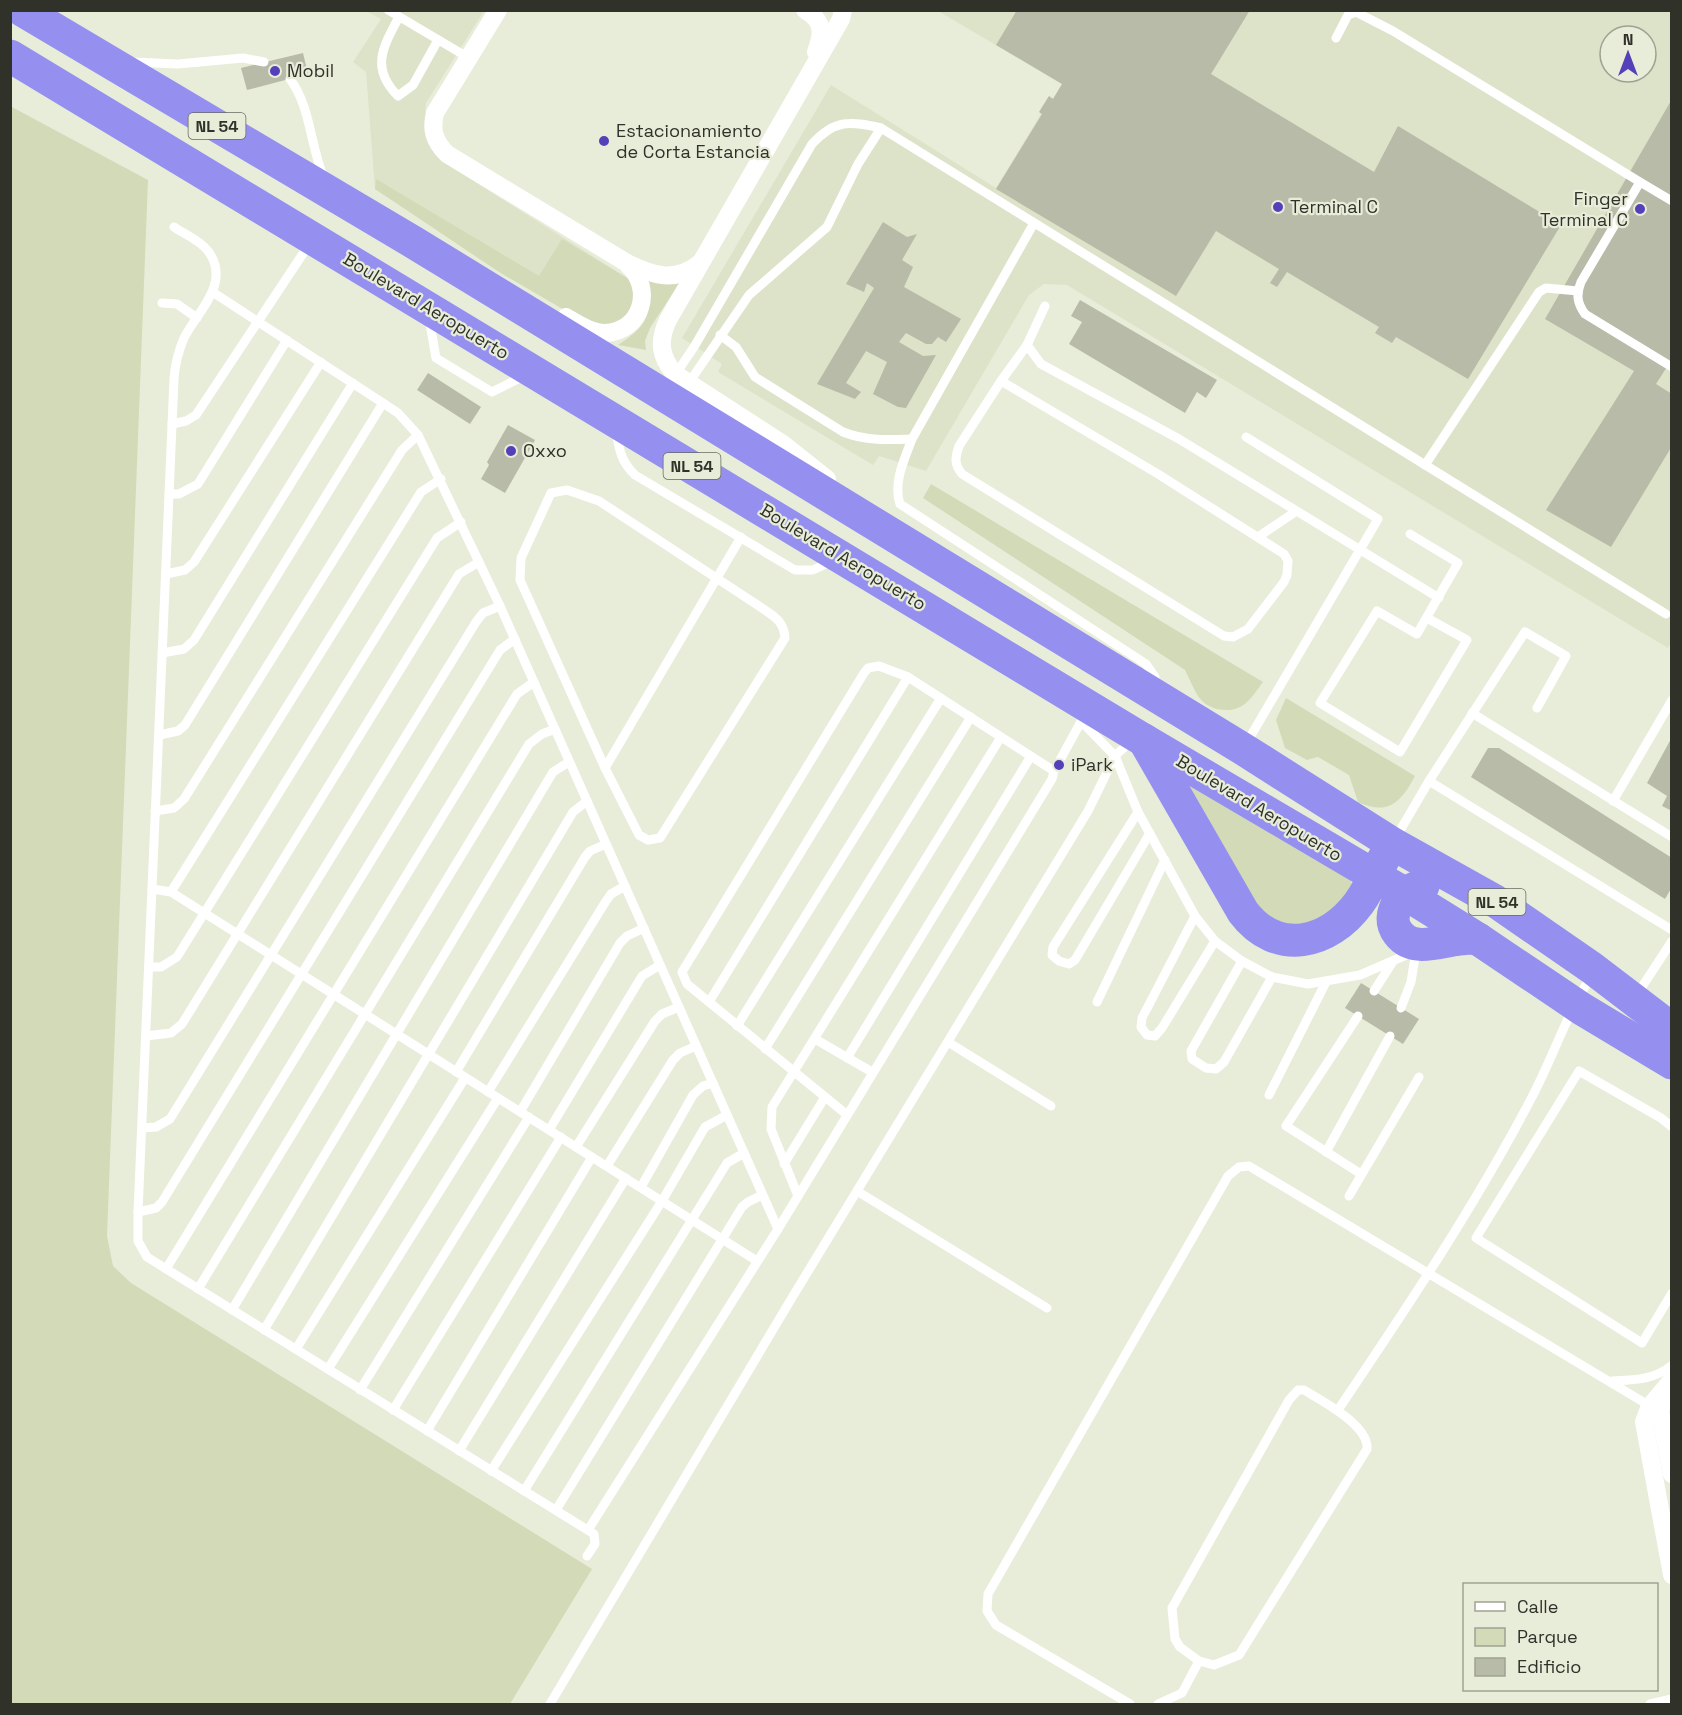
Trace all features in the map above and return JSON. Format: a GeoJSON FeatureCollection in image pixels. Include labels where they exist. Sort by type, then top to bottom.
{"type":"FeatureCollection","features":[{"type":"Feature","properties":{"kind":"highway","name":"NL 54"},"geometry":{"type":"LineString","coordinates":[[22,10],[413,242],[672,388],[916,551],[1243,749],[1393,844],[1495,901],[1657,1016]]}},
{"type":"Feature","properties":{"kind":"highway"},"geometry":{"type":"LineString","coordinates":[[10,24],[297,200],[350,225],[413,242]]}},
{"type":"Feature","properties":{"kind":"highway","name":"Boulevard Aeropuerto"},"geometry":{"type":"LineString","coordinates":[[10,56],[841,556],[1132,744],[1374,876],[1478,939],[1575,1004],[1671,1063]]}},
{"type":"Feature","properties":{"kind":"highway"},"geometry":{"type":"LineString","coordinates":[[1132,744],[1243,912],[1258,929],[1268,934],[1289,940],[1312,938],[1322,934],[1350,913],[1393,844]]}},
{"type":"Feature","properties":{"kind":"highway"},"geometry":{"type":"LineString","coordinates":[[1478,939],[1461,937],[1423,948],[1407,940],[1397,931],[1394,910],[1404,894],[1421,886],[1440,889],[1548,957],[1571,966],[1593,969]]}},
{"type":"Feature","properties":{"kind":"street"},"geometry":{"type":"LineString","coordinates":[[498,10],[435,112],[432,124],[439,146],[447,154],[627,263],[655,276],[676,276],[689,272],[708,251]]}},
{"type":"Feature","properties":{"kind":"street"},"geometry":{"type":"LineString","coordinates":[[803,84],[822,32],[817,18],[806,10]]}},
{"type":"Feature","properties":{"kind":"street"},"geometry":{"type":"LineString","coordinates":[[672,388],[662,353],[663,330],[841,19],[843,10]]}},
{"type":"Feature","properties":{"kind":"street"},"geometry":{"type":"LineString","coordinates":[[413,242],[502,279],[584,328],[604,333],[624,328],[640,310],[642,285],[638,275],[627,263]]}},
{"type":"Feature","properties":{"kind":"street"},"geometry":{"type":"LineString","coordinates":[[1671,1381],[1661,1411],[1671,1474]]}},
{"type":"Feature","properties":{"kind":"street"},"geometry":{"type":"LineString","coordinates":[[1661,1411],[1644,1422],[1671,1575]]}},
{"type":"Feature","properties":{"kind":"lane"},"geometry":{"type":"LineString","coordinates":[[388,10],[469,58]]}},
{"type":"Feature","properties":{"kind":"lane"},"geometry":{"type":"LineString","coordinates":[[1336,38],[1348,15],[1356,12],[1393,31],[1671,201]]}},
{"type":"Feature","properties":{"kind":"lane"},"geometry":{"type":"LineString","coordinates":[[399,17],[382,51],[383,77],[398,96],[413,85],[438,40]]}},
{"type":"Feature","properties":{"kind":"lane"},"geometry":{"type":"LineString","coordinates":[[100,57],[162,64],[243,58],[264,62]]}},
{"type":"Feature","properties":{"kind":"lane"},"geometry":{"type":"LineString","coordinates":[[290,79],[303,100],[313,149],[334,195]]}},
{"type":"Feature","properties":{"kind":"lane"},"geometry":{"type":"LineString","coordinates":[[672,388],[812,144],[830,127],[842,123],[858,123],[881,128],[1666,614]]}},
{"type":"Feature","properties":{"kind":"lane"},"geometry":{"type":"LineString","coordinates":[[672,388],[720,335],[749,296],[827,227],[858,164],[881,128]]}},
{"type":"Feature","properties":{"kind":"lane"},"geometry":{"type":"LineString","coordinates":[[1640,182],[1578,291],[1578,304],[1585,314],[1671,367]]}},
{"type":"Feature","properties":{"kind":"lane"},"geometry":{"type":"LineString","coordinates":[[1034,223],[912,439],[902,464],[896,492],[900,504],[1146,664],[1155,677],[1152,694]]}},
{"type":"Feature","properties":{"kind":"lane"},"geometry":{"type":"LineString","coordinates":[[174,227],[207,249],[215,273],[214,293],[197,318],[176,357],[138,1212],[140,1247],[147,1257],[594,1534],[596,1541],[587,1556]]}},
{"type":"Feature","properties":{"kind":"lane"},"geometry":{"type":"LineString","coordinates":[[172,424],[186,421],[196,415],[313,238]]}},
{"type":"Feature","properties":{"kind":"lane"},"geometry":{"type":"LineString","coordinates":[[1425,465],[1539,292],[1546,288],[1578,291]]}},
{"type":"Feature","properties":{"kind":"lane"},"geometry":{"type":"LineString","coordinates":[[214,293],[398,413],[418,435],[441,479],[515,639],[778,1229]]}},
{"type":"Feature","properties":{"kind":"lane"},"geometry":{"type":"LineString","coordinates":[[162,303],[177,304],[197,318]]}},
{"type":"Feature","properties":{"kind":"lane"},"geometry":{"type":"LineString","coordinates":[[1001,381],[1158,474],[1284,554],[1288,561],[1287,575],[1248,629],[1233,637],[1224,636],[962,474],[957,467],[955,458],[959,446],[1001,381],[1027,345],[1045,306]]}},
{"type":"Feature","properties":{"kind":"lane"},"geometry":{"type":"LineString","coordinates":[[720,335],[736,346],[755,376],[843,432],[866,439],[912,439]]}},
{"type":"Feature","properties":{"kind":"lane"},"geometry":{"type":"LineString","coordinates":[[169,494],[179,494],[198,484],[287,340]]}},
{"type":"Feature","properties":{"kind":"lane"},"geometry":{"type":"LineString","coordinates":[[1027,345],[1041,364],[1179,439],[1294,512],[1439,598]]}},
{"type":"Feature","properties":{"kind":"lane"},"geometry":{"type":"LineString","coordinates":[[166,574],[185,570],[194,562],[321,362]]}},
{"type":"Feature","properties":{"kind":"lane"},"geometry":{"type":"LineString","coordinates":[[162,653],[184,649],[194,640],[353,383]]}},
{"type":"Feature","properties":{"kind":"lane"},"geometry":{"type":"LineString","coordinates":[[159,735],[178,731],[185,725],[383,403]]}},
{"type":"Feature","properties":{"kind":"lane"},"geometry":{"type":"LineString","coordinates":[[615,420],[619,451],[625,466],[636,475],[795,570],[813,570],[841,556]]}},
{"type":"Feature","properties":{"kind":"lane"},"geometry":{"type":"LineString","coordinates":[[155,811],[174,807],[184,800],[402,450],[418,435]]}},
{"type":"Feature","properties":{"kind":"lane"},"geometry":{"type":"LineString","coordinates":[[1243,749],[1378,519],[1246,437]]}},
{"type":"Feature","properties":{"kind":"lane"},"geometry":{"type":"LineString","coordinates":[[171,892],[420,492],[441,479]]}},
{"type":"Feature","properties":{"kind":"lane"},"geometry":{"type":"LineString","coordinates":[[567,490],[587,495],[717,578],[781,621],[785,638],[660,837],[648,840],[639,835],[605,768],[519,580],[521,558],[551,493],[567,490]]}},
{"type":"Feature","properties":{"kind":"lane"},"geometry":{"type":"LineString","coordinates":[[1258,537],[1294,512]]}},
{"type":"Feature","properties":{"kind":"lane"},"geometry":{"type":"LineString","coordinates":[[149,967],[161,967],[177,957],[437,538],[461,522]]}},
{"type":"Feature","properties":{"kind":"lane"},"geometry":{"type":"LineString","coordinates":[[1410,534],[1458,563],[1417,634],[1377,611],[1320,703],[1400,752],[1467,640],[1427,618]]}},
{"type":"Feature","properties":{"kind":"lane"},"geometry":{"type":"LineString","coordinates":[[605,768],[741,537]]}},
{"type":"Feature","properties":{"kind":"lane"},"geometry":{"type":"LineString","coordinates":[[146,1036],[171,1033],[182,1024],[459,574],[479,562]]}},
{"type":"Feature","properties":{"kind":"lane"},"geometry":{"type":"LineString","coordinates":[[142,1128],[156,1127],[170,1119],[476,622],[483,613],[500,606]]}},
{"type":"Feature","properties":{"kind":"lane"},"geometry":{"type":"LineString","coordinates":[[1393,844],[1428,781],[1525,632],[1566,656],[1537,708]]}},
{"type":"Feature","properties":{"kind":"lane"},"geometry":{"type":"LineString","coordinates":[[138,1212],[156,1208],[162,1202],[500,650],[515,639]]}},
{"type":"Feature","properties":{"kind":"lane"},"geometry":{"type":"LineString","coordinates":[[846,1114],[684,980],[684,968],[868,668],[879,666],[908,676],[1054,771]]}},
{"type":"Feature","properties":{"kind":"lane"},"geometry":{"type":"LineString","coordinates":[[709,1002],[908,676]]}},
{"type":"Feature","properties":{"kind":"lane"},"geometry":{"type":"LineString","coordinates":[[166,1269],[517,694],[522,688],[534,682]]}},
{"type":"Feature","properties":{"kind":"lane"},"geometry":{"type":"LineString","coordinates":[[737,1026],[941,698]]}},
{"type":"Feature","properties":{"kind":"lane"},"geometry":{"type":"LineString","coordinates":[[1613,801],[1671,700]]}},
{"type":"Feature","properties":{"kind":"lane"},"geometry":{"type":"LineString","coordinates":[[1472,713],[1671,837]]}},
{"type":"Feature","properties":{"kind":"lane"},"geometry":{"type":"LineString","coordinates":[[588,1530],[778,1229],[1052,779],[1054,771],[1086,714]]}},
{"type":"Feature","properties":{"kind":"lane"},"geometry":{"type":"LineString","coordinates":[[765,1049],[971,717]]}},
{"type":"Feature","properties":{"kind":"lane"},"geometry":{"type":"LineString","coordinates":[[198,1289],[529,744],[542,734],[555,729]]}},
{"type":"Feature","properties":{"kind":"lane"},"geometry":{"type":"LineString","coordinates":[[798,1196],[784,1164],[770,1118],[772,1107],[1001,737]]}},
{"type":"Feature","properties":{"kind":"lane"},"geometry":{"type":"LineString","coordinates":[[1132,744],[1138,812],[1195,916],[1215,940],[1242,961],[1272,977],[1308,984],[1360,975],[1423,948]]}},
{"type":"Feature","properties":{"kind":"lane"},"geometry":{"type":"LineString","coordinates":[[550,1704],[857,1191],[1088,811],[1132,744]]}},
{"type":"Feature","properties":{"kind":"lane"},"geometry":{"type":"LineString","coordinates":[[847,1058],[1031,756]]}},
{"type":"Feature","properties":{"kind":"lane"},"geometry":{"type":"LineString","coordinates":[[232,1310],[395,1033],[554,772],[569,762]]}},
{"type":"Feature","properties":{"kind":"lane"},"geometry":{"type":"LineString","coordinates":[[1428,781],[1671,930]]}},
{"type":"Feature","properties":{"kind":"lane"},"geometry":{"type":"LineString","coordinates":[[264,1330],[573,812],[587,801]]}},
{"type":"Feature","properties":{"kind":"lane"},"geometry":{"type":"LineString","coordinates":[[1138,812],[1053,946],[1052,955],[1059,961],[1069,964],[1075,960],[1150,833]]}},
{"type":"Feature","properties":{"kind":"lane"},"geometry":{"type":"LineString","coordinates":[[456,1072],[585,857],[590,851],[606,844]]}},
{"type":"Feature","properties":{"kind":"lane"},"geometry":{"type":"LineString","coordinates":[[1096,1002],[1165,860]]}},
{"type":"Feature","properties":{"kind":"lane"},"geometry":{"type":"LineString","coordinates":[[488,1092],[606,901],[611,894],[625,886]]}},
{"type":"Feature","properties":{"kind":"lane"},"geometry":{"type":"LineString","coordinates":[[152,890],[171,892],[758,1261]]}},
{"type":"Feature","properties":{"kind":"lane"},"geometry":{"type":"LineString","coordinates":[[1195,916],[1142,1018],[1141,1027],[1147,1035],[1155,1036],[1162,1028],[1215,940]]}},
{"type":"Feature","properties":{"kind":"lane"},"geometry":{"type":"LineString","coordinates":[[519,1112],[620,943],[627,936],[644,928]]}},
{"type":"Feature","properties":{"kind":"lane"},"geometry":{"type":"LineString","coordinates":[[1657,1016],[1671,941]]}},
{"type":"Feature","properties":{"kind":"lane"},"geometry":{"type":"LineString","coordinates":[[1401,1008],[1423,948]]}},
{"type":"Feature","properties":{"kind":"lane"},"geometry":{"type":"LineString","coordinates":[[1242,961],[1191,1051],[1192,1059],[1206,1068],[1216,1069],[1224,1062],[1272,977]]}},
{"type":"Feature","properties":{"kind":"lane"},"geometry":{"type":"LineString","coordinates":[[1374,991],[1392,963]]}},
{"type":"Feature","properties":{"kind":"lane"},"geometry":{"type":"LineString","coordinates":[[549,1130],[642,976],[660,965]]}},
{"type":"Feature","properties":{"kind":"lane"},"geometry":{"type":"LineString","coordinates":[[1338,1410],[1428,1275],[1532,1097],[1593,969]]}},
{"type":"Feature","properties":{"kind":"lane"},"geometry":{"type":"LineString","coordinates":[[1269,1095],[1326,982]]}},
{"type":"Feature","properties":{"kind":"lane"},"geometry":{"type":"LineString","coordinates":[[576,1147],[655,1021],[662,1014],[679,1007]]}},
{"type":"Feature","properties":{"kind":"lane"},"geometry":{"type":"LineString","coordinates":[[1358,1016],[1286,1126],[1361,1174]]}},
{"type":"Feature","properties":{"kind":"lane"},"geometry":{"type":"LineString","coordinates":[[1326,1152],[1390,1036]]}},
{"type":"Feature","properties":{"kind":"lane"},"geometry":{"type":"LineString","coordinates":[[815,1039],[872,1072]]}},
{"type":"Feature","properties":{"kind":"lane"},"geometry":{"type":"LineString","coordinates":[[948,1042],[1051,1106]]}},
{"type":"Feature","properties":{"kind":"lane"},"geometry":{"type":"LineString","coordinates":[[607,1166],[673,1060],[680,1053],[696,1046]]}},
{"type":"Feature","properties":{"kind":"lane"},"geometry":{"type":"LineString","coordinates":[[1671,1127],[1579,1071],[1476,1238],[1642,1343],[1671,1294]]}},
{"type":"Feature","properties":{"kind":"lane"},"geometry":{"type":"LineString","coordinates":[[1349,1196],[1419,1077]]}},
{"type":"Feature","properties":{"kind":"lane"},"geometry":{"type":"LineString","coordinates":[[296,1349],[465,1078]]}},
{"type":"Feature","properties":{"kind":"lane"},"geometry":{"type":"LineString","coordinates":[[641,1187],[693,1095],[703,1086],[712,1083]]}},
{"type":"Feature","properties":{"kind":"lane"},"geometry":{"type":"LineString","coordinates":[[784,1164],[825,1097]]}},
{"type":"Feature","properties":{"kind":"lane"},"geometry":{"type":"LineString","coordinates":[[328,1370],[498,1098]]}},
{"type":"Feature","properties":{"kind":"lane"},"geometry":{"type":"LineString","coordinates":[[490,1471],[662,1201],[705,1127],[727,1115]]}},
{"type":"Feature","properties":{"kind":"lane"},"geometry":{"type":"LineString","coordinates":[[360,1390],[529,1117]]}},
{"type":"Feature","properties":{"kind":"lane"},"geometry":{"type":"LineString","coordinates":[[393,1410],[561,1137]]}},
{"type":"Feature","properties":{"kind":"lane"},"geometry":{"type":"LineString","coordinates":[[524,1491],[727,1163],[744,1153]]}},
{"type":"Feature","properties":{"kind":"lane"},"geometry":{"type":"LineString","coordinates":[[427,1431],[592,1157]]}},
{"type":"Feature","properties":{"kind":"lane"},"geometry":{"type":"LineString","coordinates":[[1130,1704],[996,1624],[987,1611],[988,1594],[1228,1176],[1239,1167],[1249,1166],[1428,1275],[1661,1411]]}},
{"type":"Feature","properties":{"kind":"lane"},"geometry":{"type":"LineString","coordinates":[[459,1451],[626,1178]]}},
{"type":"Feature","properties":{"kind":"lane"},"geometry":{"type":"LineString","coordinates":[[857,1191],[1047,1308]]}},
{"type":"Feature","properties":{"kind":"lane"},"geometry":{"type":"LineString","coordinates":[[556,1510],[742,1207],[762,1195]]}},
{"type":"Feature","properties":{"kind":"lane"},"geometry":{"type":"LineString","coordinates":[[1611,1381],[1648,1378],[1663,1373],[1671,1365]]}},
{"type":"Feature","properties":{"kind":"lane"},"geometry":{"type":"LineString","coordinates":[[1304,1390],[1338,1410],[1366,1436],[1367,1449],[1244,1649],[1225,1662],[1214,1665],[1199,1661],[1180,1647],[1175,1639],[1172,1608],[1177,1594],[1295,1391],[1304,1390]]}},
{"type":"Feature","properties":{"kind":"lane"},"geometry":{"type":"LineString","coordinates":[[1158,1704],[1182,1694],[1199,1661]]}},
{"type":"Feature","properties":{"kind":"lane"},"geometry":{"type":"LineString","coordinates":[[1650,1704],[1671,1699]]}},
{"type":"Feature","properties":{"kind":"shaded area"},"geometry":{"type":"Polygon","coordinates":[[[366,11],[484,11],[426,103],[424,129],[428,141],[434,152],[453,168],[632,281],[623,328],[375,189],[366,72],[353,62],[381,19],[366,11]]]}},
{"type":"Feature","properties":{"kind":"shaded area"},"geometry":{"type":"Polygon","coordinates":[[[938,11],[1671,11],[1672,641],[1668,648],[1067,285],[1044,284],[1029,295],[926,471],[879,456],[873,465],[718,372],[722,364],[682,338],[831,85],[996,188],[1041,114],[1039,112],[1049,96],[1053,99],[1062,84],[938,11]]]}},
{"type":"Feature","properties":{"kind":"green space"},"geometry":{"type":"Polygon","coordinates":[[[10,106],[148,180],[107,1236],[113,1266],[131,1283],[592,1569],[510,1704],[11,1704],[10,106]]]}},
{"type":"Feature","properties":{"kind":"green space"},"geometry":{"type":"Polygon","coordinates":[[[376,179],[539,276],[562,239],[632,281],[640,310],[604,333],[499,272],[375,189],[376,179]]]}},
{"type":"Feature","properties":{"kind":"green space"},"geometry":{"type":"Polygon","coordinates":[[[648,281],[680,282],[650,328],[645,341],[646,350],[618,345],[635,332],[645,319],[649,303],[648,281]]]}},
{"type":"Feature","properties":{"kind":"green space"},"geometry":{"type":"Polygon","coordinates":[[[931,484],[1263,682],[1249,700],[1239,707],[1226,710],[1209,706],[1198,696],[1185,670],[923,498],[931,484]]]}},
{"type":"Feature","properties":{"kind":"green space"},"geometry":{"type":"Polygon","coordinates":[[[1286,698],[1415,776],[1405,793],[1386,807],[1369,806],[1358,802],[1349,775],[1318,757],[1307,760],[1285,748],[1276,720],[1286,698]]]}},
{"type":"Feature","properties":{"kind":"green space"},"geometry":{"type":"Polygon","coordinates":[[[1168,763],[1350,880],[1355,889],[1321,920],[1293,928],[1258,916],[1168,763]]]}},
{"type":"Feature","properties":{"kind":"building","name":"Terminal C"},"geometry":{"type":"Polygon","coordinates":[[[1017,10],[1250,10],[1211,74],[1374,172],[1398,126],[1561,225],[1468,379],[1396,337],[1392,343],[1375,333],[1379,327],[1287,272],[1277,287],[1270,283],[1279,269],[1216,231],[1176,296],[996,189],[1042,114],[1039,112],[1049,96],[1053,99],[1062,84],[996,45],[1017,10]]]}},
{"type":"Feature","properties":{"kind":"building","name":"Mobil"},"geometry":{"type":"Polygon","coordinates":[[[303,53],[308,74],[247,90],[241,68],[303,53]]]}},
{"type":"Feature","properties":{"kind":"building","name":"Finger Terminal C"},"geometry":{"type":"Polygon","coordinates":[[[1672,99],[1672,359],[1656,384],[1672,394],[1672,446],[1611,547],[1546,510],[1634,371],[1545,319],[1672,99]]]}},
{"type":"Feature","properties":{"kind":"building"},"geometry":{"type":"Polygon","coordinates":[[[883,222],[907,237],[917,234],[902,260],[913,267],[904,287],[961,319],[946,342],[938,337],[932,344],[926,344],[906,333],[899,342],[923,356],[936,355],[906,408],[898,407],[873,394],[887,362],[866,351],[846,383],[861,392],[855,399],[817,384],[874,288],[867,283],[864,292],[846,284],[883,222]]]}},
{"type":"Feature","properties":{"kind":"building"},"geometry":{"type":"Polygon","coordinates":[[[1080,300],[1217,380],[1206,398],[1197,392],[1185,413],[1069,344],[1082,322],[1071,316],[1080,300]]]}},
{"type":"Feature","properties":{"kind":"building"},"geometry":{"type":"Polygon","coordinates":[[[428,373],[481,407],[470,424],[417,390],[428,373]]]}},
{"type":"Feature","properties":{"kind":"building","name":"Oxxo"},"geometry":{"type":"Polygon","coordinates":[[[508,425],[535,440],[505,493],[481,479],[489,465],[487,462],[508,425]]]}},
{"type":"Feature","properties":{"kind":"building"},"geometry":{"type":"Polygon","coordinates":[[[1672,737],[1672,811],[1662,806],[1667,796],[1647,783],[1672,737]]]}},
{"type":"Feature","properties":{"kind":"building"},"geometry":{"type":"Polygon","coordinates":[[[1488,748],[1499,748],[1672,858],[1672,887],[1665,899],[1471,777],[1488,748]]]}},
{"type":"Feature","properties":{"kind":"building"},"geometry":{"type":"Polygon","coordinates":[[[1361,983],[1419,1019],[1403,1044],[1345,1008],[1361,983]]]}},
{"type":"Feature","properties":{"kind":"place","name":"Mobil"},"geometry":{"type":"Point","coordinates":[275,71]}},
{"type":"Feature","properties":{"kind":"place","name":"Estacionamiento de Corta Estancia"},"geometry":{"type":"Point","coordinates":[604,141]}},
{"type":"Feature","properties":{"kind":"place","name":"Terminal C"},"geometry":{"type":"Point","coordinates":[1278,207]}},
{"type":"Feature","properties":{"kind":"place","name":"Finger Terminal C"},"geometry":{"type":"Point","coordinates":[1640,209]}},
{"type":"Feature","properties":{"kind":"place","name":"Oxxo"},"geometry":{"type":"Point","coordinates":[511,451]}},
{"type":"Feature","properties":{"kind":"place","name":"iPark"},"geometry":{"type":"Point","coordinates":[1059,765]}}]}
